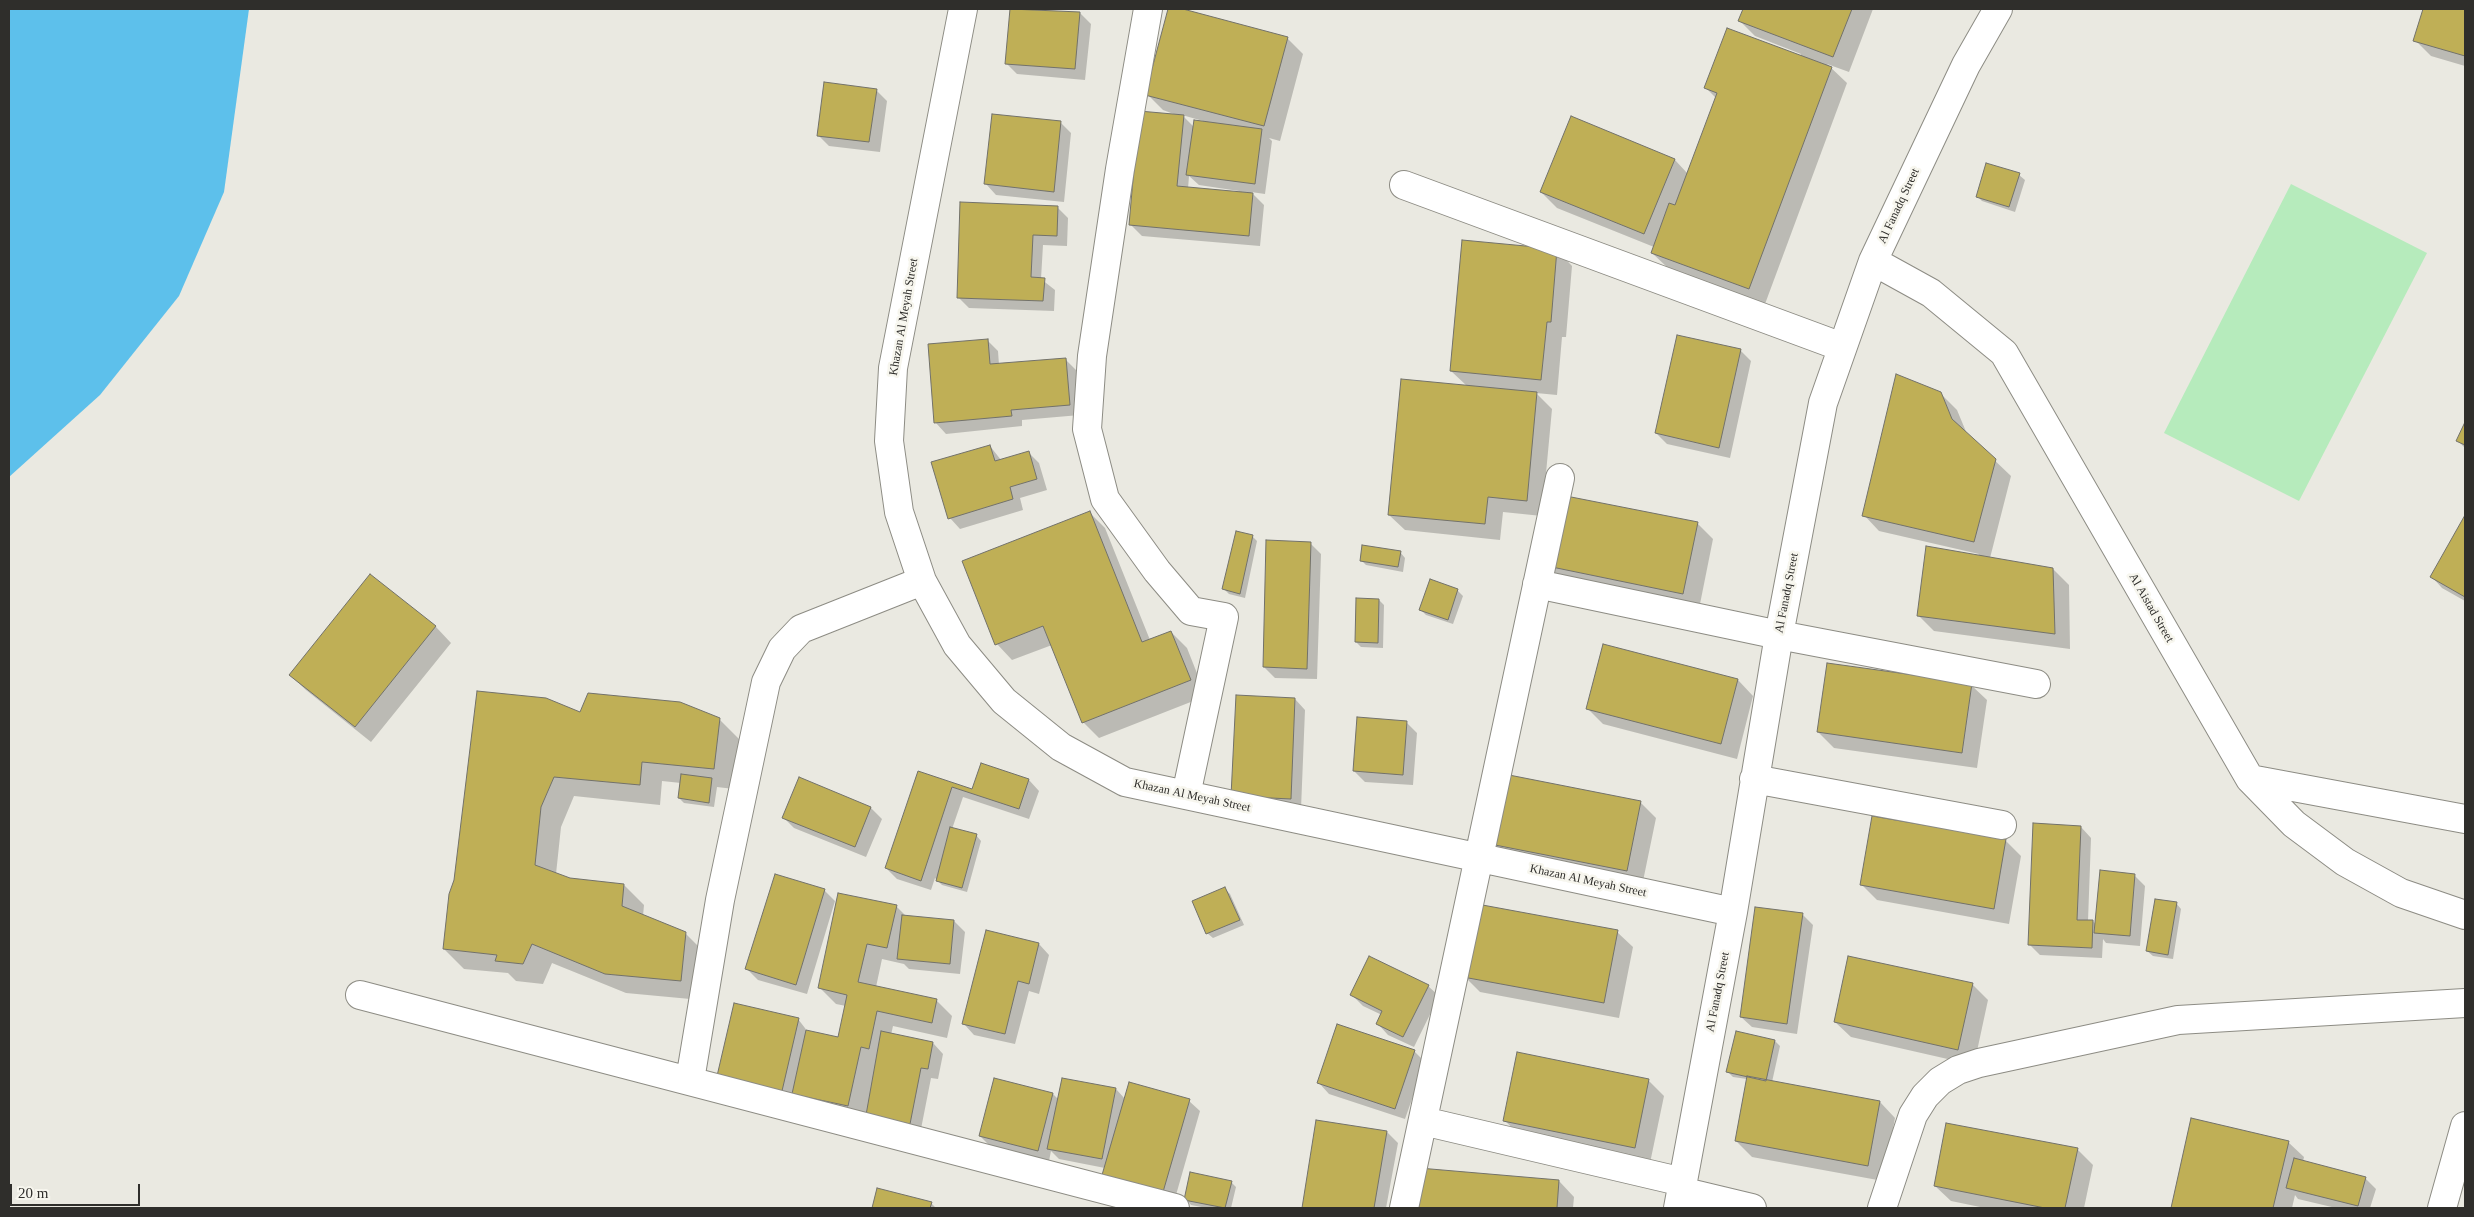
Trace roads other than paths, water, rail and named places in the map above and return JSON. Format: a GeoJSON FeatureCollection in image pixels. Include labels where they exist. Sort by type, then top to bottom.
{"type":"FeatureCollection","features":[{"type":"Feature","properties":{"kind":"street","name":"Khazan Al Meyah Street"},"geometry":{"type":"LineString","coordinates":[[963,9],[893,368],[889,441],[899,512],[922,581],[957,645],[1004,701],[1061,747],[1126,782],[1733,912]]}},
{"type":"Feature","properties":{"kind":"street"},"geometry":{"type":"LineString","coordinates":[[1148,9],[1120,169],[1092,356],[1087,429],[1105,499],[1157,571],[1191,611],[1224,617],[1186,795]]}},
{"type":"Feature","properties":{"kind":"street","name":"Al Fanadq Street"},"geometry":{"type":"LineString","coordinates":[[1681,1194],[1733,912],[1779,635],[1823,403],[1873,261],[1966,65],[1998,9]]}},
{"type":"Feature","properties":{"kind":"street"},"geometry":{"type":"LineString","coordinates":[[1404,185],[1842,347]]}},
{"type":"Feature","properties":{"kind":"street","name":"Al Aistad Street"},"geometry":{"type":"LineString","coordinates":[[1873,261],[1931,293],[2004,353],[2250,779],[2294,824],[2345,862],[2401,893],[2465,916]]}},
{"type":"Feature","properties":{"kind":"street"},"geometry":{"type":"LineString","coordinates":[[1404,1208],[1560,478]]}},
{"type":"Feature","properties":{"kind":"street"},"geometry":{"type":"LineString","coordinates":[[690,1080],[720,900],[766,682],[782,649],[801,629],[922,581]]}},
{"type":"Feature","properties":{"kind":"street"},"geometry":{"type":"LineString","coordinates":[[1537,584],[1779,635],[2036,684]]}},
{"type":"Feature","properties":{"kind":"street"},"geometry":{"type":"LineString","coordinates":[[1754,779],[2002,825]]}},
{"type":"Feature","properties":{"kind":"street"},"geometry":{"type":"LineString","coordinates":[[2250,779],[2465,819]]}},
{"type":"Feature","properties":{"kind":"street"},"geometry":{"type":"LineString","coordinates":[[360,995],[1175,1208]]}},
{"type":"Feature","properties":{"kind":"street"},"geometry":{"type":"LineString","coordinates":[[1882,1208],[1913,1114],[1935,1086],[1958,1070],[1979,1062],[2178,1020],[2465,1003]]}},
{"type":"Feature","properties":{"kind":"street"},"geometry":{"type":"LineString","coordinates":[[1423,1121],[1681,1194],[1752,1208]]}},
{"type":"Feature","properties":{"kind":"street"},"geometry":{"type":"LineString","coordinates":[[2442,1208],[2465,1126]]}},
{"type":"Feature","properties":{"kind":"water"},"geometry":{"type":"Polygon","coordinates":[[[9,9],[249,9],[224,192],[179,296],[100,395],[9,477],[9,9]]]}}]}
